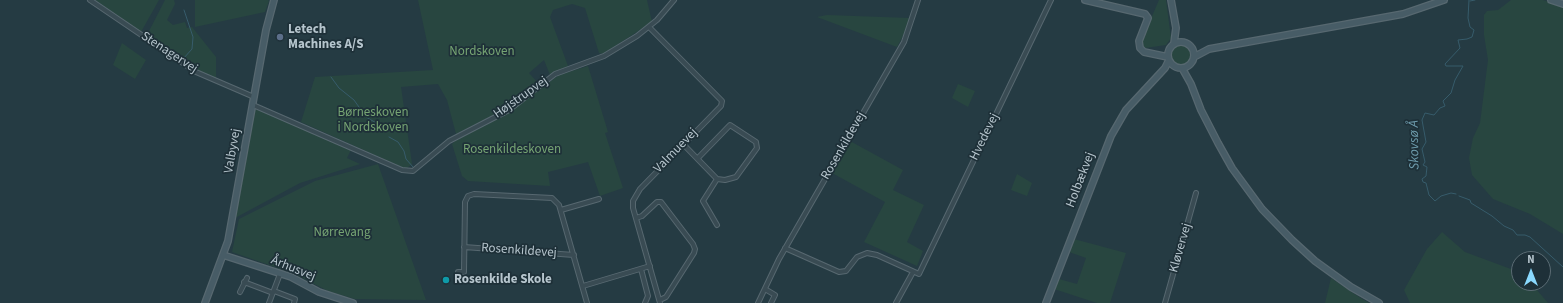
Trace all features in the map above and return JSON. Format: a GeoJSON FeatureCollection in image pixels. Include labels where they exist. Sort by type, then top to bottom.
{"type":"FeatureCollection","features":[{"type":"Feature","properties":{"kind":"street","name":"Stenagervej"},"geometry":{"type":"LineString","coordinates":[[90,0],[196,72],[254,97]]}},
{"type":"Feature","properties":{"kind":"street","name":"Valbyvej"},"geometry":{"type":"LineString","coordinates":[[205,303],[223,255],[230,230],[266,30],[274,0]]}},
{"type":"Feature","properties":{"kind":"street","name":"Højstrupvej"},"geometry":{"type":"LineString","coordinates":[[253,105],[402,170],[413,171],[448,141],[509,110],[555,74],[604,56],[650,27],[674,0]]}},
{"type":"Feature","properties":{"kind":"street","name":"Rosenkildevej"},"geometry":{"type":"LineString","coordinates":[[758,303],[785,248],[904,42],[918,0]]}},
{"type":"Feature","properties":{"kind":"street","name":"Hvedevej"},"geometry":{"type":"LineString","coordinates":[[913,272],[919,274],[1051,0]]}},
{"type":"Feature","properties":{"kind":"street"},"geometry":{"type":"LineString","coordinates":[[1085,0],[1146,15],[1148,20],[1138,44],[1142,51],[1168,56],[1174,66],[1182,68],[1188,65],[1194,57],[1209,50]]}},
{"type":"Feature","properties":{"kind":"street"},"geometry":{"type":"LineString","coordinates":[[1171,0],[1176,28],[1182,42]]}},
{"type":"Feature","properties":{"kind":"street"},"geometry":{"type":"LineString","coordinates":[[1193,49],[1209,50],[1389,17],[1417,10],[1444,0]]}},
{"type":"Feature","properties":{"kind":"street"},"geometry":{"type":"LineString","coordinates":[[1551,0],[1563,4]]}},
{"type":"Feature","properties":{"kind":"street","name":"Valmuevej"},"geometry":{"type":"LineString","coordinates":[[650,27],[722,101],[721,106],[636,194],[633,208],[660,302]]}},
{"type":"Feature","properties":{"kind":"street"},"geometry":{"type":"LineString","coordinates":[[1168,56],[1174,43],[1176,28]]}},
{"type":"Feature","properties":{"kind":"street"},"geometry":{"type":"LineString","coordinates":[[1174,43],[1182,42],[1188,44],[1193,49],[1194,57]]}},
{"type":"Feature","properties":{"kind":"street","name":"Holbækvej"},"geometry":{"type":"LineString","coordinates":[[1156,78],[1168,56]]}},
{"type":"Feature","properties":{"kind":"street"},"geometry":{"type":"LineString","coordinates":[[1188,65],[1191,84]]}},
{"type":"Feature","properties":{"kind":"street","name":"Holbækvej"},"geometry":{"type":"LineString","coordinates":[[1046,303],[1111,136],[1126,110],[1156,78],[1174,66]]}},
{"type":"Feature","properties":{"kind":"street"},"geometry":{"type":"LineString","coordinates":[[1182,68],[1191,84],[1201,110],[1232,168],[1262,209],[1292,240],[1316,261],[1351,287],[1379,303]]}},
{"type":"Feature","properties":{"kind":"street"},"geometry":{"type":"LineString","coordinates":[[683,144],[717,179],[725,180],[736,178],[757,148],[756,142],[730,125],[698,158]]}},
{"type":"Feature","properties":{"kind":"street"},"geometry":{"type":"LineString","coordinates":[[717,179],[704,201],[717,225]]}},
{"type":"Feature","properties":{"kind":"street","name":"Kløvervej"},"geometry":{"type":"LineString","coordinates":[[1165,303],[1196,193]]}},
{"type":"Feature","properties":{"kind":"street","name":"Rosenkildevej"},"geometry":{"type":"LineString","coordinates":[[458,272],[464,272],[465,202],[466,199],[472,194],[552,198],[557,201],[561,210],[587,303]]}},
{"type":"Feature","properties":{"kind":"street"},"geometry":{"type":"LineString","coordinates":[[561,210],[599,199]]}},
{"type":"Feature","properties":{"kind":"street"},"geometry":{"type":"LineString","coordinates":[[636,218],[642,216],[657,202],[661,202],[693,244],[694,253],[666,297],[660,302]]}},
{"type":"Feature","properties":{"kind":"street","name":"Rosenkildevej"},"geometry":{"type":"LineString","coordinates":[[464,247],[574,255]]}},
{"type":"Feature","properties":{"kind":"street"},"geometry":{"type":"LineString","coordinates":[[785,248],[839,272],[846,271],[857,257],[867,253],[877,255],[913,272],[896,303]]}},
{"type":"Feature","properties":{"kind":"street","name":"Århusvej"},"geometry":{"type":"LineString","coordinates":[[223,255],[280,274],[336,299],[353,303]]}},
{"type":"Feature","properties":{"kind":"street"},"geometry":{"type":"LineString","coordinates":[[582,286],[650,266]]}},
{"type":"Feature","properties":{"kind":"street"},"geometry":{"type":"LineString","coordinates":[[641,269],[648,296],[645,303]]}},
{"type":"Feature","properties":{"kind":"street"},"geometry":{"type":"LineString","coordinates":[[269,303],[280,274]]}},
{"type":"Feature","properties":{"kind":"street"},"geometry":{"type":"LineString","coordinates":[[240,292],[245,280],[274,292],[295,298],[294,303]]}},
{"type":"Feature","properties":{"kind":"street"},"geometry":{"type":"LineString","coordinates":[[765,289],[776,295],[771,303]]}},
{"type":"Feature","properties":{"kind":"green space"},"geometry":{"type":"Polygon","coordinates":[[[95,0],[159,0],[141,32],[95,0]]]}},
{"type":"Feature","properties":{"kind":"green space"},"geometry":{"type":"Polygon","coordinates":[[[165,0],[174,0],[175,4],[167,20],[173,25],[185,22],[187,28],[192,27],[216,57],[216,80],[182,61],[147,35],[165,0]]]}},
{"type":"Feature","properties":{"kind":"green space"},"geometry":{"type":"Polygon","coordinates":[[[195,0],[269,1],[265,12],[195,27],[195,0]]]}},
{"type":"Feature","properties":{"kind":"green space","name":"Nordskoven"},"geometry":{"type":"Polygon","coordinates":[[[418,0],[647,0],[652,22],[603,54],[599,53],[585,8],[572,4],[553,10],[550,17],[568,66],[550,75],[544,60],[529,73],[538,83],[508,108],[456,134],[447,100],[438,84],[401,87],[412,164],[406,169],[301,122],[315,77],[433,70],[418,0]]]}},
{"type":"Feature","properties":{"kind":"green space"},"geometry":{"type":"Polygon","coordinates":[[[1159,0],[1166,0],[1171,38],[1166,45],[1145,48],[1141,45],[1141,42],[1159,0]]]}},
{"type":"Feature","properties":{"kind":"green space"},"geometry":{"type":"Polygon","coordinates":[[[1511,0],[1543,0],[1563,6],[1563,234],[1530,214],[1493,199],[1472,175],[1469,158],[1473,138],[1480,123],[1488,60],[1484,35],[1484,15],[1487,11],[1498,10],[1511,0]]]}},
{"type":"Feature","properties":{"kind":"green space"},"geometry":{"type":"Polygon","coordinates":[[[827,15],[910,18],[897,47],[817,17],[827,15]]]}},
{"type":"Feature","properties":{"kind":"green space"},"geometry":{"type":"Polygon","coordinates":[[[122,43],[146,60],[135,79],[113,65],[122,43]]]}},
{"type":"Feature","properties":{"kind":"green space"},"geometry":{"type":"Polygon","coordinates":[[[1181,44],[1189,47],[1192,55],[1189,63],[1181,66],[1173,63],[1170,55],[1173,47],[1181,44]]]}},
{"type":"Feature","properties":{"kind":"green space","name":"Rosenkildeskoven"},"geometry":{"type":"Polygon","coordinates":[[[588,66],[608,132],[605,133],[623,188],[600,196],[588,162],[548,172],[550,186],[468,181],[462,176],[452,144],[455,141],[492,122],[520,104],[559,75],[588,66]]]}},
{"type":"Feature","properties":{"kind":"green space"},"geometry":{"type":"Polygon","coordinates":[[[958,84],[975,91],[968,107],[952,98],[958,84]]]}},
{"type":"Feature","properties":{"kind":"green space"},"geometry":{"type":"Polygon","coordinates":[[[259,108],[351,150],[347,158],[360,164],[300,183],[235,218],[254,111],[259,108]]]}},
{"type":"Feature","properties":{"kind":"green space"},"geometry":{"type":"Polygon","coordinates":[[[850,141],[903,170],[893,190],[924,205],[907,242],[923,251],[917,266],[864,242],[885,202],[832,173],[850,141]]]}},
{"type":"Feature","properties":{"kind":"green space","name":"Nørrevang"},"geometry":{"type":"Polygon","coordinates":[[[378,164],[426,300],[355,299],[328,291],[295,274],[232,252],[239,219],[315,181],[378,164]]]}},
{"type":"Feature","properties":{"kind":"green space"},"geometry":{"type":"Polygon","coordinates":[[[1017,174],[1032,183],[1027,196],[1011,190],[1017,174]]]}},
{"type":"Feature","properties":{"kind":"green space"},"geometry":{"type":"Polygon","coordinates":[[[1442,232],[1465,252],[1511,269],[1511,291],[1538,291],[1548,303],[1410,303],[1404,290],[1427,249],[1442,232]]]}},
{"type":"Feature","properties":{"kind":"green space"},"geometry":{"type":"Polygon","coordinates":[[[1074,239],[1126,253],[1110,303],[1097,303],[1054,289],[1059,279],[1077,284],[1086,258],[1069,252],[1074,239]]]}},
{"type":"Feature","properties":{"kind":"green space"},"geometry":{"type":"Polygon","coordinates":[[[1331,278],[1359,297],[1369,303],[1325,303],[1331,278]]]}},
{"type":"Feature","properties":{"kind":"waterway","name":"Skovsø Å"},"geometry":{"type":"LineString","coordinates":[[1456,194],[1451,193],[1441,196],[1435,201],[1429,195],[1426,183],[1423,182],[1422,179],[1426,176],[1427,167],[1423,165],[1425,162],[1422,149],[1426,142],[1422,120],[1425,113],[1434,115],[1440,108],[1445,106],[1443,101],[1451,93],[1455,80],[1463,66],[1446,66],[1445,64],[1460,48],[1458,40],[1472,37],[1474,30],[1470,27],[1468,18],[1469,0]]}},
{"type":"Feature","properties":{"kind":"waterway","name":"Skovsø Å"},"geometry":{"type":"LineString","coordinates":[[1470,1],[1475,0]]}},
{"type":"Feature","properties":{"kind":"waterway"},"geometry":{"type":"LineString","coordinates":[[183,59],[192,49],[193,37],[184,10]]}},
{"type":"Feature","properties":{"kind":"waterway"},"geometry":{"type":"LineString","coordinates":[[331,77],[339,88],[354,100],[366,117],[378,124],[381,129]]}},
{"type":"Feature","properties":{"kind":"waterway"},"geometry":{"type":"LineString","coordinates":[[389,137],[398,142],[404,151],[406,159],[413,167]]}},
{"type":"Feature","properties":{"kind":"waterway","name":"Skovsø Å"},"geometry":{"type":"LineString","coordinates":[[1459,196],[1470,200],[1471,203],[1492,216],[1504,226],[1513,230],[1517,235],[1525,235],[1530,237],[1563,267]]}},
{"type":"Feature","properties":{"kind":"place","name":"Letech Machines A/S"},"geometry":{"type":"Point","coordinates":[280,37]}},
{"type":"Feature","properties":{"kind":"place","name":"Rosenkilde Skole"},"geometry":{"type":"Point","coordinates":[446,280]}},
{"type":"Feature","properties":{"kind":"park label","name":"Børneskoven i Nordskoven"},"geometry":{"type":"Point","coordinates":[373,120]}}]}
